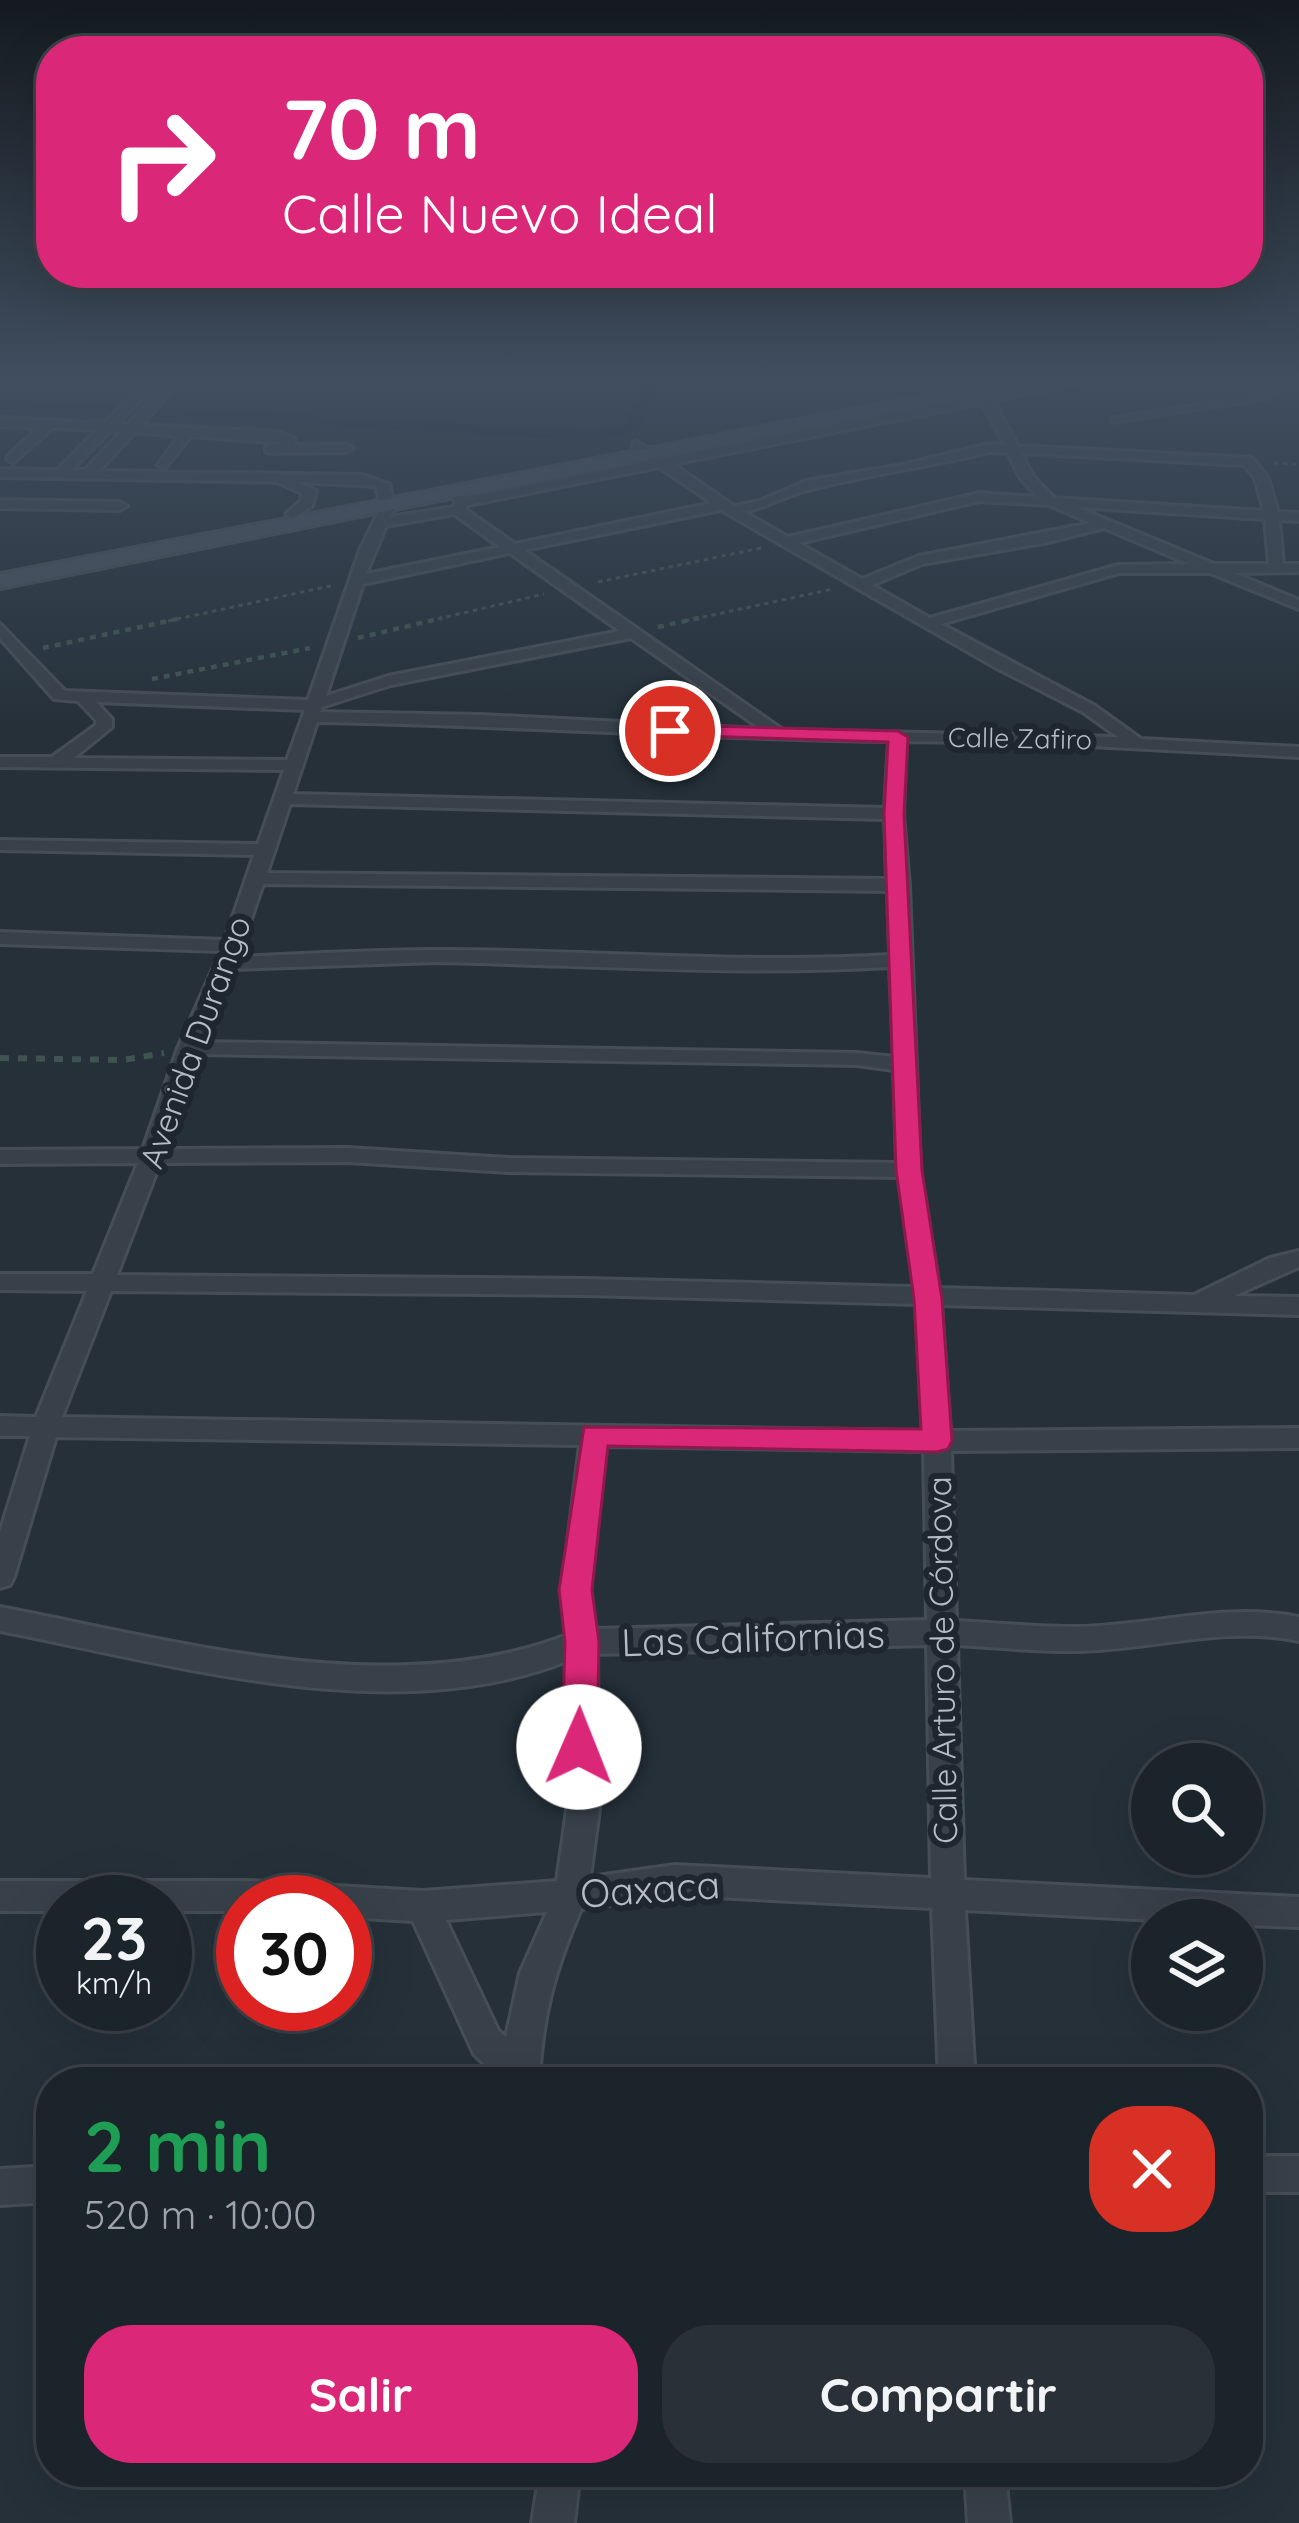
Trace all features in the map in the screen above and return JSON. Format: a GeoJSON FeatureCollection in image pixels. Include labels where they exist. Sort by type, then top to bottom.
{"type":"FeatureCollection","features":[{"type":"Feature","properties":{"kind":"main road"},"geometry":{"type":"LineString","coordinates":[[0,581],[456,494]]}},
{"type":"Feature","properties":{"kind":"main road"},"geometry":{"type":"LineString","coordinates":[[0,570],[293,514],[459,502],[492,494]]}},
{"type":"Feature","properties":{"kind":"street"},"geometry":{"type":"LineString","coordinates":[[293,514],[307,503],[309,494]]}},
{"type":"Feature","properties":{"kind":"street"},"geometry":{"type":"LineString","coordinates":[[384,494],[386,508]]}},
{"type":"Feature","properties":{"kind":"street"},"geometry":{"type":"LineString","coordinates":[[706,494],[1089,709],[1135,742]]}},
{"type":"Feature","properties":{"kind":"street"},"geometry":{"type":"LineString","coordinates":[[358,580],[764,504],[787,494]]}},
{"type":"Feature","properties":{"kind":"street"},"geometry":{"type":"LineString","coordinates":[[1042,494],[1102,524],[1299,605]]}},
{"type":"Feature","properties":{"kind":"street"},"geometry":{"type":"LineString","coordinates":[[1265,494],[1276,566]]}},
{"type":"Feature","properties":{"kind":"street"},"geometry":{"type":"LineString","coordinates":[[790,541],[962,499],[1299,517]]}},
{"type":"Feature","properties":{"kind":"street"},"geometry":{"type":"LineString","coordinates":[[459,502],[513,548],[776,732]]}},
{"type":"Feature","properties":{"kind":"street"},"geometry":{"type":"LineString","coordinates":[[0,507],[66,505]]}},
{"type":"Feature","properties":{"kind":"street","name":"Avenida Durango"},"geometry":{"type":"LineString","coordinates":[[0,1577],[47,1423],[229,954],[367,550],[386,508]]}},
{"type":"Feature","properties":{"kind":"street"},"geometry":{"type":"LineString","coordinates":[[864,583],[919,560],[1185,509]]}},
{"type":"Feature","properties":{"kind":"street"},"geometry":{"type":"LineString","coordinates":[[931,622],[1118,569],[1299,568]]}},
{"type":"Feature","properties":{"kind":"street"},"geometry":{"type":"LineString","coordinates":[[0,629],[22,652]]}},
{"type":"Feature","properties":{"kind":"street"},"geometry":{"type":"LineString","coordinates":[[311,711],[388,680],[637,632]]}},
{"type":"Feature","properties":{"kind":"street","name":"Calle Zafiro"},"geometry":{"type":"LineString","coordinates":[[22,652],[60,696],[86,700],[1299,752]]}},
{"type":"Feature","properties":{"kind":"street"},"geometry":{"type":"LineString","coordinates":[[55,763],[104,728],[104,719],[86,700]]}},
{"type":"Feature","properties":{"kind":"street","name":"Calle Arturo de Córdova"},"geometry":{"type":"LineString","coordinates":[[898,737],[894,814],[909,1170],[928,1299],[937,1441],[945,1632],[947,1893],[957,2067]]}},
{"type":"Feature","properties":{"kind":"street"},"geometry":{"type":"LineString","coordinates":[[0,762],[296,765]]}},
{"type":"Feature","properties":{"kind":"street"},"geometry":{"type":"LineString","coordinates":[[284,799],[894,814]]}},
{"type":"Feature","properties":{"kind":"street"},"geometry":{"type":"LineString","coordinates":[[0,845],[263,850]]}},
{"type":"Feature","properties":{"kind":"street"},"geometry":{"type":"LineString","coordinates":[[254,878],[900,885]]}},
{"type":"Feature","properties":{"kind":"street"},"geometry":{"type":"LineString","coordinates":[[0,938],[229,954],[712,961],[785,967],[903,960]]}},
{"type":"Feature","properties":{"kind":"street"},"geometry":{"type":"LineString","coordinates":[[189,1048],[857,1058],[908,1065]]}},
{"type":"Feature","properties":{"kind":"street"},"geometry":{"type":"LineString","coordinates":[[0,1157],[382,1156],[508,1166],[909,1170]]}},
{"type":"Feature","properties":{"kind":"street"},"geometry":{"type":"LineString","coordinates":[[1195,1304],[1278,1264],[1299,1259]]}},
{"type":"Feature","properties":{"kind":"street"},"geometry":{"type":"LineString","coordinates":[[0,1282],[586,1287],[1299,1306]]}},
{"type":"Feature","properties":{"kind":"street"},"geometry":{"type":"LineString","coordinates":[[0,1426],[47,1423],[937,1441],[1299,1438]]}},
{"type":"Feature","properties":{"kind":"street"},"geometry":{"type":"LineString","coordinates":[[521,2067],[524,2027],[537,1972],[571,1894],[584,1810],[579,1747],[582,1642],[575,1590],[594,1435]]}},
{"type":"Feature","properties":{"kind":"street","name":"Las Californias"},"geometry":{"type":"LineString","coordinates":[[0,1619],[244,1663],[423,1678],[545,1663],[582,1642],[945,1632],[1079,1639],[1184,1627],[1299,1629]]}},
{"type":"Feature","properties":{"kind":"street","name":"Oaxaca"},"geometry":{"type":"LineString","coordinates":[[0,1896],[248,1896],[423,1906],[675,1880],[1299,1912]]}},
{"type":"Feature","properties":{"kind":"street"},"geometry":{"type":"LineString","coordinates":[[423,1906],[486,2042],[510,2067]]}},
{"type":"Feature","properties":{"kind":"street"},"geometry":{"type":"LineString","coordinates":[[1263,2174],[1299,2174]]}},
{"type":"Feature","properties":{"kind":"street"},"geometry":{"type":"LineString","coordinates":[[0,2187],[36,2185]]}},
{"type":"Feature","properties":{"kind":"street"},"geometry":{"type":"LineString","coordinates":[[554,2523],[558,2487]]}},
{"type":"Feature","properties":{"kind":"street"},"geometry":{"type":"LineString","coordinates":[[986,2487],[989,2523]]}},
{"type":"Feature","properties":{"kind":"path"},"geometry":{"type":"LineString","coordinates":[[570,588],[790,541]]}},
{"type":"Feature","properties":{"kind":"path"},"geometry":{"type":"LineString","coordinates":[[22,652],[358,580]]}},
{"type":"Feature","properties":{"kind":"path"},"geometry":{"type":"LineString","coordinates":[[637,632],[864,583]]}},
{"type":"Feature","properties":{"kind":"path"},"geometry":{"type":"LineString","coordinates":[[0,1058],[122,1060],[189,1048]]}},
{"type":"Feature","properties":{"kind":"route"},"geometry":{"type":"LineString","coordinates":[[579,1747],[582,1642],[575,1590],[594,1435],[937,1441],[928,1299],[909,1170],[894,814],[898,737],[670,731]]}}]}
